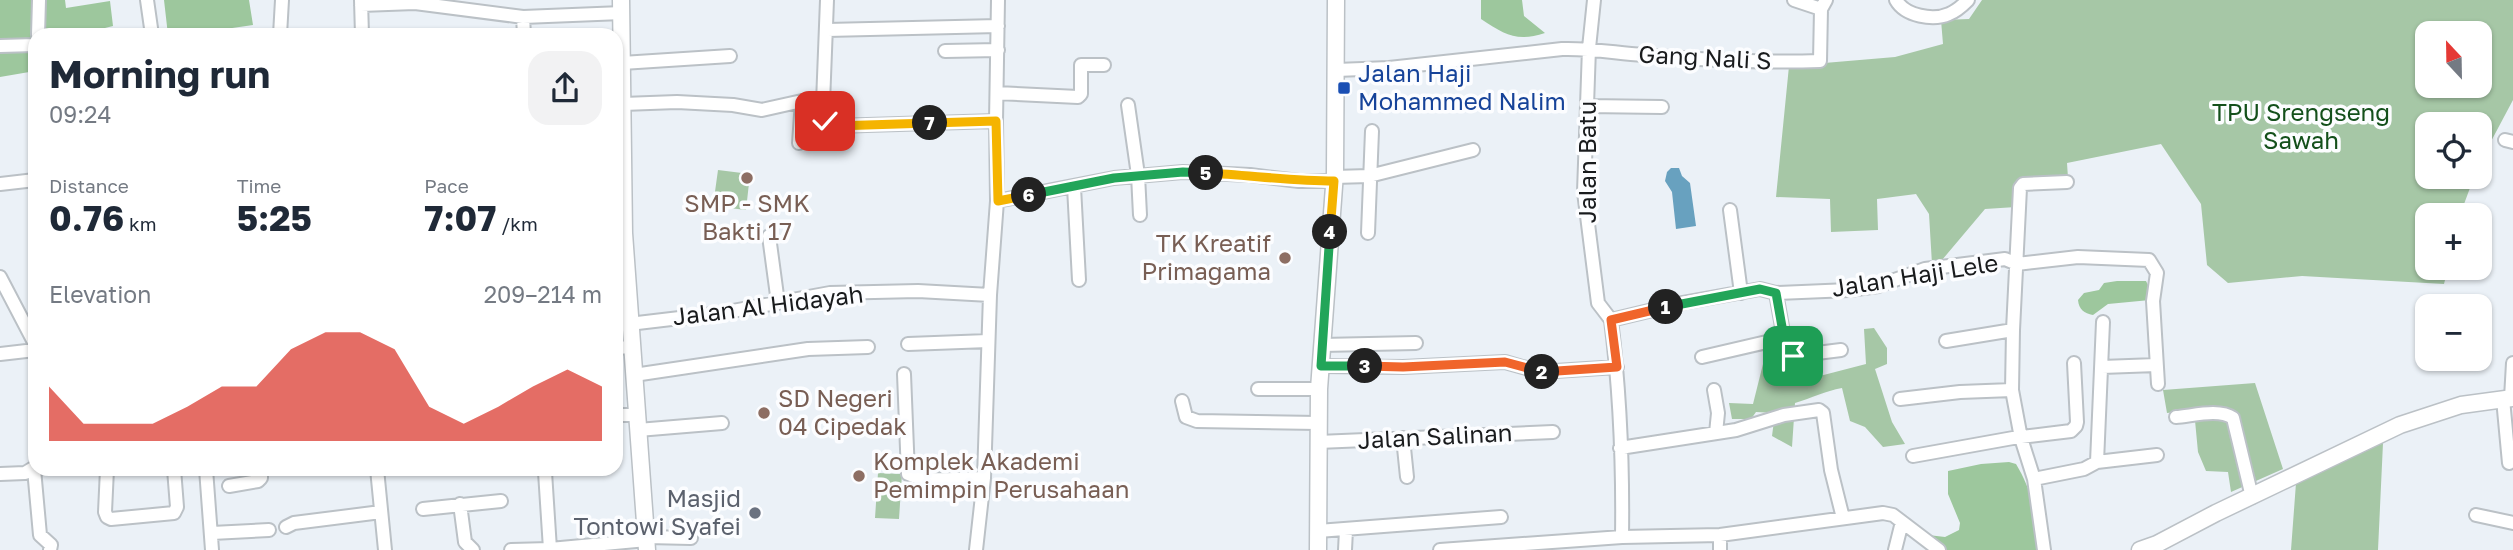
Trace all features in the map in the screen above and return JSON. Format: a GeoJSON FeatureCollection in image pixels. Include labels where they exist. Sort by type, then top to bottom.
{"type":"FeatureCollection","features":[{"type":"Feature","properties":{"kind":"street"},"geometry":{"type":"LineString","coordinates":[[38,0],[38,28]]}},
{"type":"Feature","properties":{"kind":"street"},"geometry":{"type":"LineString","coordinates":[[147,0],[151,28]]}},
{"type":"Feature","properties":{"kind":"street"},"geometry":{"type":"LineString","coordinates":[[280,28],[282,0]]}},
{"type":"Feature","properties":{"kind":"street"},"geometry":{"type":"LineString","coordinates":[[827,0],[823,103],[825,121],[835,126],[996,121]]}},
{"type":"Feature","properties":{"kind":"street"},"geometry":{"type":"LineString","coordinates":[[976,550],[984,478],[990,295],[998,201],[998,0]]}},
{"type":"Feature","properties":{"kind":"street"},"geometry":{"type":"LineString","coordinates":[[1336,0],[1345,70],[1341,178],[1331,345],[1329,366],[1319,389],[1318,422],[1334,530],[1345,550]]}},
{"type":"Feature","properties":{"kind":"street","name":"Jalan Batu"},"geometry":{"type":"LineString","coordinates":[[1594,0],[1589,48],[1584,192],[1598,303],[1611,320]]}},
{"type":"Feature","properties":{"kind":"street"},"geometry":{"type":"LineString","coordinates":[[1794,0],[1823,4]]}},
{"type":"Feature","properties":{"kind":"street"},"geometry":{"type":"LineString","coordinates":[[1896,0],[1906,11],[1936,17],[1951,14],[1969,0]]}},
{"type":"Feature","properties":{"kind":"street"},"geometry":{"type":"LineString","coordinates":[[362,28],[361,2],[415,4],[523,17],[621,7],[621,28]]}},
{"type":"Feature","properties":{"kind":"street","name":"Gang Nali S"},"geometry":{"type":"LineString","coordinates":[[1589,48],[1702,60],[1820,61],[1823,4]]}},
{"type":"Feature","properties":{"kind":"street"},"geometry":{"type":"LineString","coordinates":[[523,17],[524,28]]}},
{"type":"Feature","properties":{"kind":"street"},"geometry":{"type":"LineString","coordinates":[[827,30],[998,26]]}},
{"type":"Feature","properties":{"kind":"street"},"geometry":{"type":"LineString","coordinates":[[0,46],[28,45]]}},
{"type":"Feature","properties":{"kind":"street"},"geometry":{"type":"LineString","coordinates":[[1345,70],[1402,67],[1589,48]]}},
{"type":"Feature","properties":{"kind":"street"},"geometry":{"type":"LineString","coordinates":[[945,51],[998,50]]}},
{"type":"Feature","properties":{"kind":"street"},"geometry":{"type":"LineString","coordinates":[[623,63],[730,56]]}},
{"type":"Feature","properties":{"kind":"street"},"geometry":{"type":"LineString","coordinates":[[997,93],[1079,97],[1081,65],[1104,65]]}},
{"type":"Feature","properties":{"kind":"street"},"geometry":{"type":"LineString","coordinates":[[623,104],[677,102],[733,105],[762,110],[802,101],[823,103]]}},
{"type":"Feature","properties":{"kind":"street"},"geometry":{"type":"LineString","coordinates":[[799,144],[802,101]]}},
{"type":"Feature","properties":{"kind":"street"},"geometry":{"type":"LineString","coordinates":[[1128,104],[1138,176],[1140,215]]}},
{"type":"Feature","properties":{"kind":"street"},"geometry":{"type":"LineString","coordinates":[[1587,106],[1662,107]]}},
{"type":"Feature","properties":{"kind":"street"},"geometry":{"type":"LineString","coordinates":[[1368,233],[1372,131]]}},
{"type":"Feature","properties":{"kind":"street"},"geometry":{"type":"LineString","coordinates":[[998,201],[1114,178],[1183,172],[1250,175],[1299,181],[1369,176],[1473,150]]}},
{"type":"Feature","properties":{"kind":"street"},"geometry":{"type":"LineString","coordinates":[[0,184],[28,181]]}},
{"type":"Feature","properties":{"kind":"street"},"geometry":{"type":"LineString","coordinates":[[2067,183],[2020,185],[2017,264],[2078,257],[2149,260],[2157,273],[2153,301],[2158,384]]}},
{"type":"Feature","properties":{"kind":"street"},"geometry":{"type":"LineString","coordinates":[[1074,187],[1079,280]]}},
{"type":"Feature","properties":{"kind":"street"},"geometry":{"type":"LineString","coordinates":[[1730,209],[1741,293]]}},
{"type":"Feature","properties":{"kind":"street"},"geometry":{"type":"LineString","coordinates":[[623,226],[629,324],[624,348],[634,374],[647,542]]}},
{"type":"Feature","properties":{"kind":"street"},"geometry":{"type":"LineString","coordinates":[[769,236],[778,303]]}},
{"type":"Feature","properties":{"kind":"street","name":"Jalan Haji Lele"},"geometry":{"type":"LineString","coordinates":[[1611,320],[1760,289],[1776,293],[1849,290],[1878,286],[1925,270],[2005,259],[2017,264],[2012,330],[2012,390],[2021,438],[2034,479],[2044,550]]}},
{"type":"Feature","properties":{"kind":"street"},"geometry":{"type":"LineString","coordinates":[[0,278],[28,331]]}},
{"type":"Feature","properties":{"kind":"street","name":"Jalan Al Hidayah"},"geometry":{"type":"LineString","coordinates":[[629,324],[830,293],[918,291],[990,295]]}},
{"type":"Feature","properties":{"kind":"street"},"geometry":{"type":"LineString","coordinates":[[1776,293],[1784,338],[1796,358],[1841,350]]}},
{"type":"Feature","properties":{"kind":"street"},"geometry":{"type":"LineString","coordinates":[[1611,320],[1617,367],[1623,484],[1622,537]]}},
{"type":"Feature","properties":{"kind":"street"},"geometry":{"type":"LineString","coordinates":[[2097,462],[2103,322]]}},
{"type":"Feature","properties":{"kind":"street"},"geometry":{"type":"LineString","coordinates":[[1946,341],[2012,330]]}},
{"type":"Feature","properties":{"kind":"street"},"geometry":{"type":"LineString","coordinates":[[1702,357],[1784,338]]}},
{"type":"Feature","properties":{"kind":"street"},"geometry":{"type":"LineString","coordinates":[[908,344],[988,341]]}},
{"type":"Feature","properties":{"kind":"street"},"geometry":{"type":"LineString","coordinates":[[1331,345],[1416,343]]}},
{"type":"Feature","properties":{"kind":"street"},"geometry":{"type":"LineString","coordinates":[[634,374],[808,349],[868,346]]}},
{"type":"Feature","properties":{"kind":"street"},"geometry":{"type":"LineString","coordinates":[[0,354],[28,351]]}},
{"type":"Feature","properties":{"kind":"street"},"geometry":{"type":"LineString","coordinates":[[1329,366],[1403,367],[1505,362],[1540,372],[1617,367]]}},
{"type":"Feature","properties":{"kind":"street"},"geometry":{"type":"LineString","coordinates":[[2509,463],[2509,398],[2513,362]]}},
{"type":"Feature","properties":{"kind":"street"},"geometry":{"type":"LineString","coordinates":[[1913,456],[2071,431],[2076,426],[2074,363]]}},
{"type":"Feature","properties":{"kind":"street"},"geometry":{"type":"LineString","coordinates":[[2102,367],[2156,365]]}},
{"type":"Feature","properties":{"kind":"street"},"geometry":{"type":"LineString","coordinates":[[904,374],[908,474],[912,477],[984,478]]}},
{"type":"Feature","properties":{"kind":"street"},"geometry":{"type":"LineString","coordinates":[[1258,389],[1319,389]]}},
{"type":"Feature","properties":{"kind":"street"},"geometry":{"type":"LineString","coordinates":[[1714,390],[1718,413],[1716,433]]}},
{"type":"Feature","properties":{"kind":"street"},"geometry":{"type":"LineString","coordinates":[[1900,398],[2012,390]]}},
{"type":"Feature","properties":{"kind":"street"},"geometry":{"type":"LineString","coordinates":[[2140,550],[2171,544],[2252,497],[2400,425],[2461,405],[2509,398]]}},
{"type":"Feature","properties":{"kind":"street"},"geometry":{"type":"LineString","coordinates":[[1182,401],[1186,417],[1197,421],[1318,422]]}},
{"type":"Feature","properties":{"kind":"street"},"geometry":{"type":"LineString","coordinates":[[1620,448],[1736,430],[1784,415],[1815,409],[1822,411],[1843,518]]}},
{"type":"Feature","properties":{"kind":"street"},"geometry":{"type":"LineString","coordinates":[[2176,417],[2228,414],[2233,418],[2252,497]]}},
{"type":"Feature","properties":{"kind":"street"},"geometry":{"type":"LineString","coordinates":[[623,417],[638,422],[722,423]]}},
{"type":"Feature","properties":{"kind":"street","name":"Jalan Salinan"},"geometry":{"type":"LineString","coordinates":[[1321,442],[1553,432]]}},
{"type":"Feature","properties":{"kind":"street"},"geometry":{"type":"LineString","coordinates":[[1403,438],[1407,477]]}},
{"type":"Feature","properties":{"kind":"street"},"geometry":{"type":"LineString","coordinates":[[2034,479],[2084,469],[2097,462],[2157,455]]}},
{"type":"Feature","properties":{"kind":"street"},"geometry":{"type":"LineString","coordinates":[[0,474],[28,471]]}},
{"type":"Feature","properties":{"kind":"street"},"geometry":{"type":"LineString","coordinates":[[35,476],[40,535],[51,545],[50,550]]}},
{"type":"Feature","properties":{"kind":"street"},"geometry":{"type":"LineString","coordinates":[[107,476],[105,512],[111,519],[174,513],[177,507],[175,476]]}},
{"type":"Feature","properties":{"kind":"street"},"geometry":{"type":"LineString","coordinates":[[207,476],[212,550]]}},
{"type":"Feature","properties":{"kind":"street"},"geometry":{"type":"LineString","coordinates":[[229,486],[258,481],[261,476]]}},
{"type":"Feature","properties":{"kind":"street"},"geometry":{"type":"LineString","coordinates":[[377,476],[377,513],[385,550]]}},
{"type":"Feature","properties":{"kind":"street"},"geometry":{"type":"LineString","coordinates":[[545,476],[550,548]]}},
{"type":"Feature","properties":{"kind":"street"},"geometry":{"type":"LineString","coordinates":[[423,509],[501,501]]}},
{"type":"Feature","properties":{"kind":"street"},"geometry":{"type":"LineString","coordinates":[[460,504],[465,542],[473,550]]}},
{"type":"Feature","properties":{"kind":"street"},"geometry":{"type":"LineString","coordinates":[[286,527],[294,523],[377,513]]}},
{"type":"Feature","properties":{"kind":"street"},"geometry":{"type":"LineString","coordinates":[[1440,550],[1622,537],[1720,535],[1883,513],[1893,515],[1939,550]]}},
{"type":"Feature","properties":{"kind":"street"},"geometry":{"type":"LineString","coordinates":[[2476,515],[2513,523]]}},
{"type":"Feature","properties":{"kind":"street"},"geometry":{"type":"LineString","coordinates":[[1318,550],[1334,530],[1501,517]]}},
{"type":"Feature","properties":{"kind":"street"},"geometry":{"type":"LineString","coordinates":[[1895,550],[1902,522]]}},
{"type":"Feature","properties":{"kind":"street"},"geometry":{"type":"LineString","coordinates":[[212,533],[269,530]]}},
{"type":"Feature","properties":{"kind":"street"},"geometry":{"type":"LineString","coordinates":[[1720,535],[1720,550]]}},
{"type":"Feature","properties":{"kind":"street"},"geometry":{"type":"LineString","coordinates":[[512,550],[691,538]]}},
{"type":"Feature","properties":{"kind":"green space"},"geometry":{"type":"Polygon","coordinates":[[[0,0],[65,0],[66,8],[110,1],[113,26],[28,28],[28,72],[0,77],[0,0]]]}},
{"type":"Feature","properties":{"kind":"green space"},"geometry":{"type":"Polygon","coordinates":[[[164,0],[249,0],[253,25],[232,28],[167,28],[164,0]]]}},
{"type":"Feature","properties":{"kind":"green space"},"geometry":{"type":"Polygon","coordinates":[[[1481,0],[1522,0],[1524,16],[1545,33],[1519,37],[1497,29],[1481,19],[1481,0]]]}},
{"type":"Feature","properties":{"kind":"green space","name":"TPU Srengseng Sawah"},"geometry":{"type":"Polygon","coordinates":[[[1982,0],[2513,0],[2513,100],[2492,139],[2492,112],[2415,112],[2415,189],[2470,189],[2464,203],[2415,203],[2415,280],[2445,280],[2444,284],[2302,276],[2228,283],[2207,265],[2201,204],[2161,144],[2067,163],[2068,178],[2013,184],[2016,207],[1985,209],[1942,260],[1932,264],[1929,214],[1916,194],[1877,199],[1878,230],[1831,232],[1830,199],[1776,197],[1789,66],[1895,57],[1943,44],[1941,20],[1969,19],[1982,0]]]}},
{"type":"Feature","properties":{"kind":"green space"},"geometry":{"type":"Polygon","coordinates":[[[718,170],[750,174],[746,210],[713,206],[718,170]]]}},
{"type":"Feature","properties":{"kind":"green space"},"geometry":{"type":"Polygon","coordinates":[[[2146,281],[2151,291],[2150,300],[2108,304],[2093,315],[2081,309],[2078,300],[2084,293],[2099,290],[2104,283],[2146,281]]]}},
{"type":"Feature","properties":{"kind":"green space"},"geometry":{"type":"Polygon","coordinates":[[[1874,328],[1887,348],[1887,364],[1875,369],[1892,422],[1905,444],[1883,447],[1865,427],[1850,421],[1842,388],[1795,403],[1792,447],[1772,436],[1775,413],[1756,412],[1751,419],[1732,419],[1729,403],[1753,404],[1763,364],[1788,354],[1801,378],[1812,378],[1866,364],[1864,329],[1874,328]]]}},
{"type":"Feature","properties":{"kind":"green space"},"geometry":{"type":"Polygon","coordinates":[[[2255,383],[2283,469],[2231,492],[2228,472],[2206,471],[2198,452],[2194,410],[2167,413],[2163,390],[2255,383]]]}},
{"type":"Feature","properties":{"kind":"green space"},"geometry":{"type":"Polygon","coordinates":[[[2383,443],[2378,550],[2291,550],[2296,483],[2383,443]]]}},
{"type":"Feature","properties":{"kind":"green space"},"geometry":{"type":"Polygon","coordinates":[[[1981,464],[2016,464],[2030,494],[2036,517],[2036,550],[1935,550],[1928,535],[1945,537],[1959,530],[1960,523],[1948,494],[1948,471],[1981,464]]]}},
{"type":"Feature","properties":{"kind":"green space"},"geometry":{"type":"Polygon","coordinates":[[[878,473],[902,474],[899,519],[875,518],[878,473]]]}},
{"type":"Feature","properties":{"kind":"water"},"geometry":{"type":"Polygon","coordinates":[[[1671,168],[1679,168],[1682,176],[1690,183],[1696,226],[1676,229],[1672,192],[1665,181],[1671,168]]]}},
{"type":"Feature","properties":{"kind":"place","name":"Jalan Haji Mohammed Nalim"},"geometry":{"type":"Point","coordinates":[1344,88]}},
{"type":"Feature","properties":{"kind":"place","name":"SMP - SMK Bakti 17"},"geometry":{"type":"Point","coordinates":[747,178]}},
{"type":"Feature","properties":{"kind":"place","name":"TK Kreatif Primagama"},"geometry":{"type":"Point","coordinates":[1285,258]}},
{"type":"Feature","properties":{"kind":"place","name":"SD Negeri 04 Cipedak"},"geometry":{"type":"Point","coordinates":[764,413]}},
{"type":"Feature","properties":{"kind":"place","name":"Komplek Akademi Pemimpin Perusahaan"},"geometry":{"type":"Point","coordinates":[859,476]}},
{"type":"Feature","properties":{"kind":"place","name":"Masjid Tontowi Syafei"},"geometry":{"type":"Point","coordinates":[755,513]}},
{"type":"Feature","properties":{"kind":"route"},"geometry":{"type":"LineString","coordinates":[[825,121],[835,126],[996,121],[998,201],[1114,178],[1183,172],[1334,181],[1321,366],[1403,367],[1505,362],[1540,372],[1617,367],[1611,320],[1682,303],[1760,289],[1776,293],[1784,338],[1793,356]]}}]}
